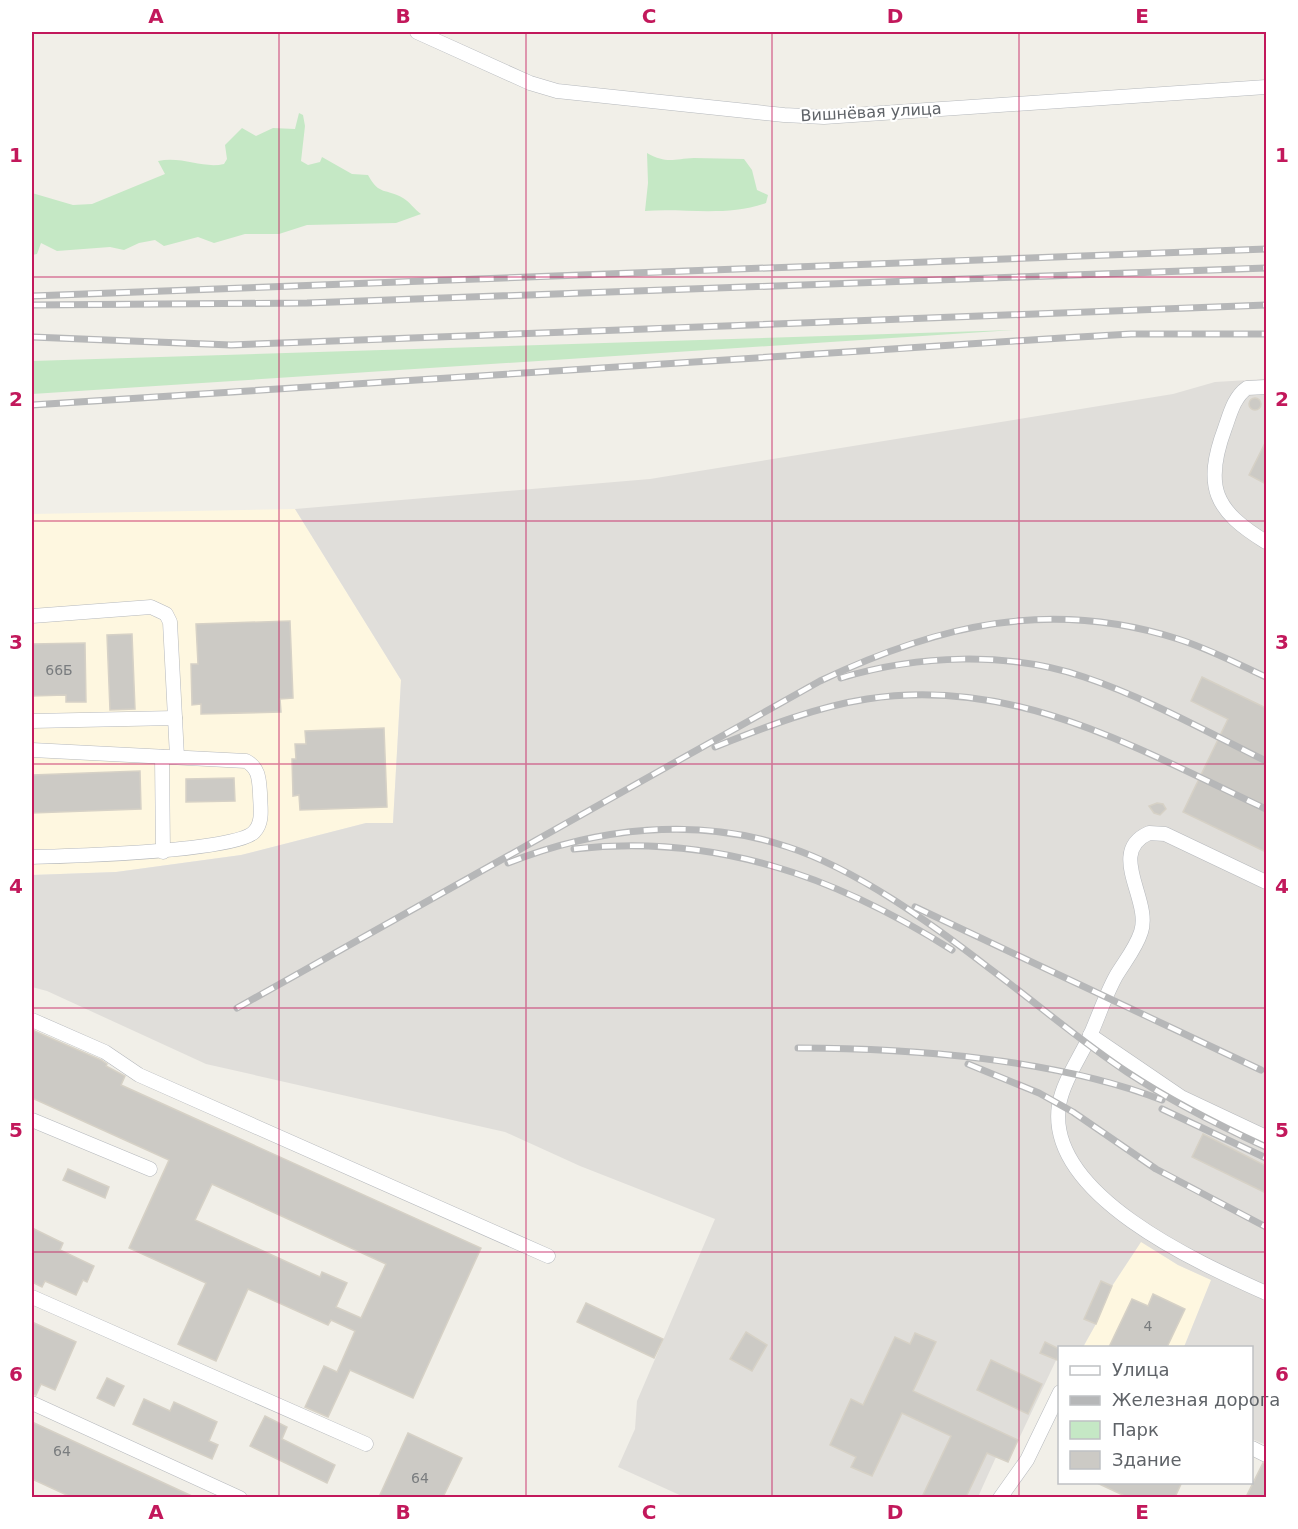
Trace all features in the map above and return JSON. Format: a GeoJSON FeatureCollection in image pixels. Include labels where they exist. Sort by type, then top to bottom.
{"type":"FeatureCollection","features":[{"type":"Feature","properties":{"kind":"street","name":"Вишнёвая улица"},"geometry":{"type":"LineString","coordinates":[[417,32],[530,83],[557,91],[784,116],[861,115],[1266,87]]}},
{"type":"Feature","properties":{"kind":"street"},"geometry":{"type":"LineString","coordinates":[[1266,387],[1247,388],[1236,400],[1220,442],[1215,478],[1216,491],[1226,511],[1233,519],[1266,542]]}},
{"type":"Feature","properties":{"kind":"street"},"geometry":{"type":"LineString","coordinates":[[32,616],[151,607],[160,609],[170,622],[177,757]]}},
{"type":"Feature","properties":{"kind":"street"},"geometry":{"type":"LineString","coordinates":[[32,721],[175,718]]}},
{"type":"Feature","properties":{"kind":"street"},"geometry":{"type":"LineString","coordinates":[[32,750],[246,761],[253,765],[259,778],[261,816],[258,827],[247,838],[163,852],[32,857]]}},
{"type":"Feature","properties":{"kind":"street"},"geometry":{"type":"LineString","coordinates":[[162,757],[163,852]]}},
{"type":"Feature","properties":{"kind":"street"},"geometry":{"type":"LineString","coordinates":[[1266,882],[1165,834],[1149,833],[1142,836],[1133,848],[1130,864],[1142,908],[1142,930],[1115,978],[1059,1105],[1062,1138],[1076,1167],[1111,1203],[1156,1239],[1197,1262],[1266,1293]]}},
{"type":"Feature","properties":{"kind":"street"},"geometry":{"type":"LineString","coordinates":[[32,1020],[105,1052],[139,1075],[548,1256]]}},
{"type":"Feature","properties":{"kind":"street"},"geometry":{"type":"LineString","coordinates":[[1090,1035],[1181,1097],[1266,1137]]}},
{"type":"Feature","properties":{"kind":"street"},"geometry":{"type":"LineString","coordinates":[[32,1120],[150,1169]]}},
{"type":"Feature","properties":{"kind":"street"},"geometry":{"type":"LineString","coordinates":[[32,1297],[366,1444]]}},
{"type":"Feature","properties":{"kind":"street"},"geometry":{"type":"LineString","coordinates":[[1000,1497],[1027,1460],[1058,1394]]}},
{"type":"Feature","properties":{"kind":"street"},"geometry":{"type":"LineString","coordinates":[[32,1403],[240,1497]]}},
{"type":"Feature","properties":{"kind":"shaded area"},"geometry":{"type":"Polygon","coordinates":[[[1266,379],[1266,1445],[1253,1439],[1253,1346],[1184,1346],[1211,1280],[1178,1265],[1141,1242],[1112,1286],[1101,1281],[1084,1319],[1096,1324],[1084,1346],[1058,1346],[1058,1356],[1008,1462],[996,1457],[978,1497],[684,1497],[618,1467],[635,1429],[637,1401],[715,1219],[580,1166],[505,1132],[206,1064],[47,991],[32,987],[32,875],[116,872],[241,855],[366,823],[393,823],[401,680],[295,509],[650,479],[1173,394],[1215,382],[1266,379]]]}},
{"type":"Feature","properties":{"kind":"shaded area"},"geometry":{"type":"Polygon","coordinates":[[[295,509],[401,680],[393,823],[366,823],[241,855],[116,872],[32,875],[32,514],[295,509]]]}},
{"type":"Feature","properties":{"kind":"shaded area"},"geometry":{"type":"Polygon","coordinates":[[[1141,1241],[1178,1265],[1212,1280],[1184,1346],[1084,1346],[1095,1324],[1084,1319],[1101,1281],[1112,1286],[1141,1241]]]}},
{"type":"Feature","properties":{"kind":"green space"},"geometry":{"type":"Polygon","coordinates":[[[299,113],[303,115],[305,126],[301,161],[308,165],[320,162],[322,157],[352,174],[368,175],[379,189],[403,198],[421,214],[396,223],[307,225],[279,234],[245,234],[214,243],[198,237],[164,246],[155,240],[139,243],[124,250],[110,247],[57,251],[41,243],[37,254],[32,255],[32,193],[73,205],[92,204],[165,174],[158,161],[176,160],[208,165],[224,164],[227,159],[225,145],[242,128],[256,136],[273,128],[295,129],[299,113]]]}},
{"type":"Feature","properties":{"kind":"green space"},"geometry":{"type":"Polygon","coordinates":[[[647,153],[660,159],[670,160],[744,159],[752,170],[757,190],[768,195],[766,203],[721,211],[645,211],[648,183],[647,153]]]}},
{"type":"Feature","properties":{"kind":"green space"},"geometry":{"type":"Polygon","coordinates":[[[1014,330],[32,394],[32,361],[1014,330]]]}},
{"type":"Feature","properties":{"kind":"building"},"geometry":{"type":"Polygon","coordinates":[[[1257,398],[1261,404],[1257,410],[1253,410],[1249,402],[1257,398]]]}},
{"type":"Feature","properties":{"kind":"building"},"geometry":{"type":"Polygon","coordinates":[[[1266,441],[1266,484],[1249,475],[1266,441]]]}},
{"type":"Feature","properties":{"kind":"building"},"geometry":{"type":"Polygon","coordinates":[[[290,621],[293,698],[280,699],[281,712],[201,714],[201,704],[192,705],[191,664],[198,664],[196,624],[290,621]]]}},
{"type":"Feature","properties":{"kind":"building"},"geometry":{"type":"Polygon","coordinates":[[[132,634],[135,709],[110,710],[107,635],[132,634]]]}},
{"type":"Feature","properties":{"kind":"building"},"geometry":{"type":"Polygon","coordinates":[[[85,643],[86,702],[66,702],[66,695],[32,696],[32,644],[85,643]]]}},
{"type":"Feature","properties":{"kind":"building"},"geometry":{"type":"Polygon","coordinates":[[[1202,677],[1266,708],[1266,852],[1183,812],[1228,719],[1191,701],[1202,677]]]}},
{"type":"Feature","properties":{"kind":"building"},"geometry":{"type":"Polygon","coordinates":[[[384,728],[387,807],[300,810],[299,795],[293,796],[292,759],[296,759],[295,744],[306,744],[305,731],[384,728]]]}},
{"type":"Feature","properties":{"kind":"building"},"geometry":{"type":"Polygon","coordinates":[[[140,771],[141,809],[32,813],[32,775],[140,771]]]}},
{"type":"Feature","properties":{"kind":"building"},"geometry":{"type":"Polygon","coordinates":[[[234,778],[235,801],[186,802],[186,779],[234,778]]]}},
{"type":"Feature","properties":{"kind":"building"},"geometry":{"type":"Polygon","coordinates":[[[1157,803],[1163,804],[1166,809],[1160,815],[1154,813],[1149,806],[1157,803]]]}},
{"type":"Feature","properties":{"kind":"building"},"geometry":{"type":"Polygon","coordinates":[[[32,1030],[101,1060],[107,1064],[106,1066],[125,1076],[121,1085],[481,1248],[413,1398],[350,1370],[328,1417],[305,1407],[324,1366],[337,1372],[355,1331],[331,1320],[328,1325],[248,1289],[216,1361],[178,1344],[206,1283],[129,1248],[169,1160],[32,1098],[32,1030]],[[212,1184],[195,1220],[320,1277],[322,1272],[347,1283],[336,1307],[361,1318],[386,1264],[212,1184]]]}},
{"type":"Feature","properties":{"kind":"building"},"geometry":{"type":"Polygon","coordinates":[[[1203,1134],[1266,1166],[1266,1193],[1192,1157],[1203,1134]]]}},
{"type":"Feature","properties":{"kind":"building"},"geometry":{"type":"Polygon","coordinates":[[[68,1169],[109,1187],[105,1198],[63,1180],[68,1169]]]}},
{"type":"Feature","properties":{"kind":"building"},"geometry":{"type":"Polygon","coordinates":[[[32,1228],[63,1243],[60,1250],[94,1266],[87,1282],[83,1280],[76,1295],[45,1281],[42,1287],[32,1282],[32,1228]]]}},
{"type":"Feature","properties":{"kind":"building"},"geometry":{"type":"Polygon","coordinates":[[[1101,1281],[1112,1286],[1096,1324],[1084,1319],[1101,1281]]]}},
{"type":"Feature","properties":{"kind":"building"},"geometry":{"type":"Polygon","coordinates":[[[1153,1294],[1185,1309],[1167,1346],[1109,1346],[1132,1299],[1148,1306],[1153,1294]]]}},
{"type":"Feature","properties":{"kind":"building"},"geometry":{"type":"Polygon","coordinates":[[[586,1303],[663,1339],[654,1358],[577,1322],[586,1303]]]}},
{"type":"Feature","properties":{"kind":"building"},"geometry":{"type":"Polygon","coordinates":[[[32,1322],[76,1342],[55,1390],[41,1384],[36,1395],[32,1394],[32,1322]]]}},
{"type":"Feature","properties":{"kind":"building"},"geometry":{"type":"Polygon","coordinates":[[[746,1332],[767,1345],[752,1371],[730,1359],[746,1332]]]}},
{"type":"Feature","properties":{"kind":"building"},"geometry":{"type":"Polygon","coordinates":[[[915,1333],[936,1342],[913,1391],[1018,1440],[1008,1462],[987,1453],[966,1497],[922,1497],[951,1436],[902,1413],[872,1476],[851,1467],[856,1457],[830,1445],[851,1399],[863,1405],[895,1337],[910,1344],[915,1333]]]}},
{"type":"Feature","properties":{"kind":"building"},"geometry":{"type":"Polygon","coordinates":[[[1045,1342],[1058,1348],[1057,1360],[1040,1353],[1045,1342]]]}},
{"type":"Feature","properties":{"kind":"building"},"geometry":{"type":"Polygon","coordinates":[[[991,1360],[1042,1384],[1028,1414],[977,1390],[991,1360]]]}},
{"type":"Feature","properties":{"kind":"building"},"geometry":{"type":"Polygon","coordinates":[[[107,1378],[124,1386],[114,1406],[97,1398],[107,1378]]]}},
{"type":"Feature","properties":{"kind":"building"},"geometry":{"type":"Polygon","coordinates":[[[144,1399],[170,1411],[174,1402],[217,1422],[209,1441],[218,1445],[212,1459],[133,1424],[144,1399]]]}},
{"type":"Feature","properties":{"kind":"building"},"geometry":{"type":"Polygon","coordinates":[[[265,1416],[287,1427],[282,1439],[335,1465],[327,1483],[250,1446],[265,1416]]]}},
{"type":"Feature","properties":{"kind":"building"},"geometry":{"type":"Polygon","coordinates":[[[32,1422],[194,1497],[71,1497],[32,1479],[32,1422]]]}},
{"type":"Feature","properties":{"kind":"building"},"geometry":{"type":"Polygon","coordinates":[[[408,1433],[462,1458],[443,1497],[379,1497],[408,1433]]]}},
{"type":"Feature","properties":{"kind":"building"},"geometry":{"type":"Polygon","coordinates":[[[1263,1463],[1266,1464],[1266,1497],[1246,1497],[1263,1463]]]}},
{"type":"Feature","properties":{"kind":"building"},"geometry":{"type":"Polygon","coordinates":[[[1099,1484],[1181,1484],[1175,1497],[1127,1497],[1099,1484]]]}},
{"type":"Feature","properties":{"kind":"railway"},"geometry":{"type":"LineString","coordinates":[[32,296],[1266,249]]}},
{"type":"Feature","properties":{"kind":"railway"},"geometry":{"type":"LineString","coordinates":[[32,305],[307,303],[1266,268]]}},
{"type":"Feature","properties":{"kind":"railway"},"geometry":{"type":"LineString","coordinates":[[32,337],[231,345],[1266,305]]}},
{"type":"Feature","properties":{"kind":"railway"},"geometry":{"type":"LineString","coordinates":[[32,405],[1131,334],[1266,334]]}},
{"type":"Feature","properties":{"kind":"railway"},"geometry":{"type":"LineString","coordinates":[[237,1008],[820,681],[864,661],[908,645],[951,632],[995,624],[1039,620],[1084,620],[1130,627],[1178,639],[1266,677]]}},
{"type":"Feature","properties":{"kind":"railway"},"geometry":{"type":"LineString","coordinates":[[841,678],[900,664],[931,661],[962,659],[1025,663],[1055,669],[1107,685],[1266,761]]}},
{"type":"Feature","properties":{"kind":"railway"},"geometry":{"type":"LineString","coordinates":[[715,747],[790,719],[828,707],[867,699],[921,695],[974,698],[1025,708],[1074,723],[1170,763],[1266,809]]}},
{"type":"Feature","properties":{"kind":"railway"},"geometry":{"type":"LineString","coordinates":[[508,863],[576,841],[647,830],[718,831],[753,837],[788,847],[840,869],[893,899],[967,951],[1127,1072],[1195,1112],[1266,1147]]}},
{"type":"Feature","properties":{"kind":"railway"},"geometry":{"type":"LineString","coordinates":[[574,849],[626,846],[676,848],[724,854],[772,866],[818,881],[863,901],[952,950]]}},
{"type":"Feature","properties":{"kind":"railway"},"geometry":{"type":"LineString","coordinates":[[915,907],[1261,1070]]}},
{"type":"Feature","properties":{"kind":"railway"},"geometry":{"type":"LineString","coordinates":[[798,1048],[888,1050],[983,1059],[1076,1075],[1121,1086],[1162,1100]]}},
{"type":"Feature","properties":{"kind":"railway"},"geometry":{"type":"LineString","coordinates":[[968,1064],[1039,1093],[1073,1112],[1156,1169],[1266,1227]]}},
{"type":"Feature","properties":{"kind":"railway"},"geometry":{"type":"LineString","coordinates":[[1162,1109],[1266,1158]]}}]}
